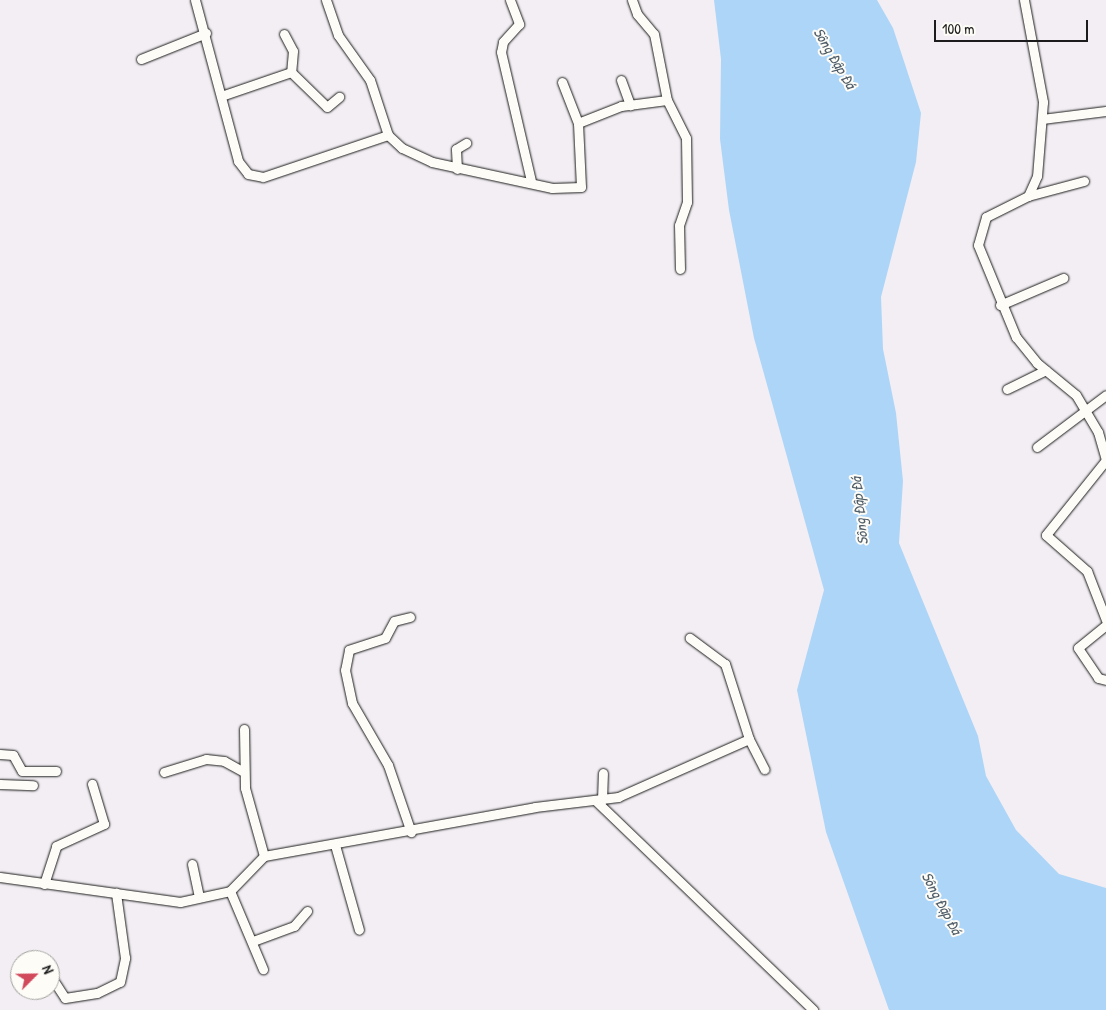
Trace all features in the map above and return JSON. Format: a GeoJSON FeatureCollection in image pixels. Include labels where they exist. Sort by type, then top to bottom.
{"type":"FeatureCollection","features":[{"type":"Feature","properties":{"kind":"street"},"geometry":{"type":"LineString","coordinates":[[195,0],[224,94],[238,161],[254,177],[388,135]]}},
{"type":"Feature","properties":{"kind":"street"},"geometry":{"type":"LineString","coordinates":[[326,0],[338,35],[370,80],[388,135],[409,152],[457,169],[531,181],[570,190],[582,187],[578,123],[562,82]]}},
{"type":"Feature","properties":{"kind":"street"},"geometry":{"type":"LineString","coordinates":[[510,0],[519,24],[503,42],[501,52],[531,181]]}},
{"type":"Feature","properties":{"kind":"street"},"geometry":{"type":"LineString","coordinates":[[632,0],[637,14],[654,34],[667,100],[684,133],[687,149],[680,269]]}},
{"type":"Feature","properties":{"kind":"street"},"geometry":{"type":"LineString","coordinates":[[1024,0],[1041,77],[1042,118],[1037,176],[1028,196]]}},
{"type":"Feature","properties":{"kind":"street"},"geometry":{"type":"LineString","coordinates":[[141,59],[206,33]]}},
{"type":"Feature","properties":{"kind":"street"},"geometry":{"type":"LineString","coordinates":[[284,34],[292,51],[291,72],[326,108],[339,97]]}},
{"type":"Feature","properties":{"kind":"street"},"geometry":{"type":"LineString","coordinates":[[224,94],[291,72]]}},
{"type":"Feature","properties":{"kind":"street"},"geometry":{"type":"LineString","coordinates":[[621,80],[630,105]]}},
{"type":"Feature","properties":{"kind":"street"},"geometry":{"type":"LineString","coordinates":[[578,123],[630,105],[667,100]]}},
{"type":"Feature","properties":{"kind":"street"},"geometry":{"type":"LineString","coordinates":[[1042,118],[1106,111]]}},
{"type":"Feature","properties":{"kind":"street"},"geometry":{"type":"LineString","coordinates":[[457,169],[456,148],[466,144]]}},
{"type":"Feature","properties":{"kind":"street"},"geometry":{"type":"LineString","coordinates":[[1084,181],[1028,196],[992,213],[978,235],[983,263],[1000,305],[1016,337],[1086,409],[1106,460],[1046,536],[1087,572],[1106,620]]}},
{"type":"Feature","properties":{"kind":"street"},"geometry":{"type":"LineString","coordinates":[[1000,305],[1063,278]]}},
{"type":"Feature","properties":{"kind":"street"},"geometry":{"type":"LineString","coordinates":[[1007,389],[1046,370]]}},
{"type":"Feature","properties":{"kind":"street"},"geometry":{"type":"LineString","coordinates":[[1037,447],[1106,395]]}},
{"type":"Feature","properties":{"kind":"street"},"geometry":{"type":"LineString","coordinates":[[410,617],[394,621],[386,638],[349,650],[345,670],[352,703],[388,765],[411,832]]}},
{"type":"Feature","properties":{"kind":"street"},"geometry":{"type":"LineString","coordinates":[[1106,625],[1078,650],[1101,681],[1106,680]]}},
{"type":"Feature","properties":{"kind":"street"},"geometry":{"type":"LineString","coordinates":[[690,638],[725,664],[749,739],[764,769]]}},
{"type":"Feature","properties":{"kind":"street"},"geometry":{"type":"LineString","coordinates":[[244,729],[244,772],[248,806],[264,856]]}},
{"type":"Feature","properties":{"kind":"street"},"geometry":{"type":"LineString","coordinates":[[0,877],[172,902],[199,898],[230,891],[264,856],[598,800],[633,792],[749,739]]}},
{"type":"Feature","properties":{"kind":"street"},"geometry":{"type":"LineString","coordinates":[[0,754],[13,755],[22,771],[56,771]]}},
{"type":"Feature","properties":{"kind":"street"},"geometry":{"type":"LineString","coordinates":[[164,772],[206,759],[224,762],[244,772]]}},
{"type":"Feature","properties":{"kind":"street"},"geometry":{"type":"LineString","coordinates":[[598,800],[603,773]]}},
{"type":"Feature","properties":{"kind":"street"},"geometry":{"type":"LineString","coordinates":[[0,784],[33,785]]}},
{"type":"Feature","properties":{"kind":"street"},"geometry":{"type":"LineString","coordinates":[[44,884],[56,846],[104,824],[92,784]]}},
{"type":"Feature","properties":{"kind":"street"},"geometry":{"type":"LineString","coordinates":[[598,800],[813,1010]]}},
{"type":"Feature","properties":{"kind":"street"},"geometry":{"type":"LineString","coordinates":[[335,845],[359,930]]}},
{"type":"Feature","properties":{"kind":"street"},"geometry":{"type":"LineString","coordinates":[[192,864],[199,898]]}},
{"type":"Feature","properties":{"kind":"street"},"geometry":{"type":"LineString","coordinates":[[230,891],[263,970]]}},
{"type":"Feature","properties":{"kind":"street"},"geometry":{"type":"LineString","coordinates":[[60,990],[65,998],[97,993],[120,982],[125,958],[116,893]]}},
{"type":"Feature","properties":{"kind":"street"},"geometry":{"type":"LineString","coordinates":[[252,941],[294,926],[307,911]]}},
{"type":"Feature","properties":{"kind":"water","name":"Sông Đập Đá"},"geometry":{"type":"Polygon","coordinates":[[[714,0],[877,0],[893,28],[921,113],[916,162],[881,297],[883,349],[896,413],[903,481],[899,543],[978,736],[986,776],[1016,830],[1059,874],[1106,888],[1106,1010],[889,1010],[826,832],[797,690],[824,590],[754,338],[729,210],[720,139],[721,59],[714,0]]]}}]}
